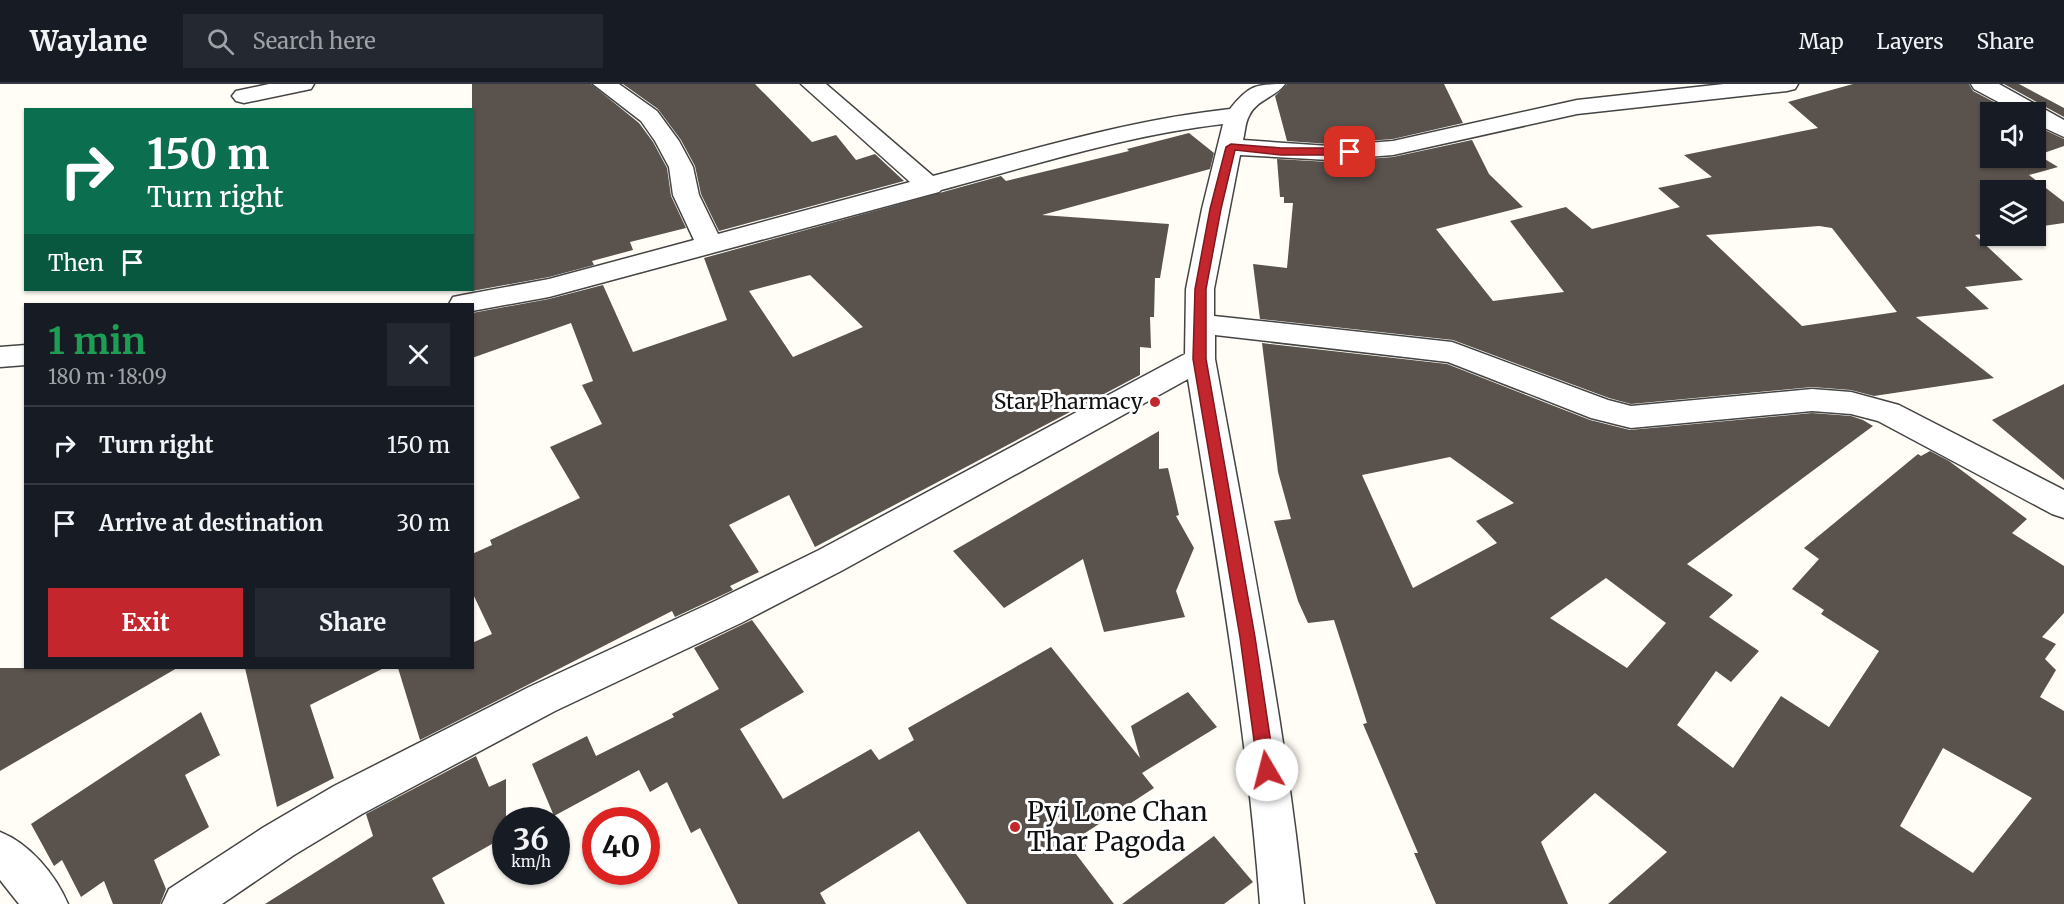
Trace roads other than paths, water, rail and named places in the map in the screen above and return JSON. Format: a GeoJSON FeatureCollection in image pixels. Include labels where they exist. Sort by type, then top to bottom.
{"type":"FeatureCollection","features":[{"type":"Feature","properties":{"kind":"street"},"geometry":{"type":"LineString","coordinates":[[244,96],[303,84]]}},
{"type":"Feature","properties":{"kind":"street"},"geometry":{"type":"LineString","coordinates":[[604,84],[649,116],[667,141],[681,167],[686,195],[710,246]]}},
{"type":"Feature","properties":{"kind":"street"},"geometry":{"type":"LineString","coordinates":[[812,84],[930,187]]}},
{"type":"Feature","properties":{"kind":"street"},"geometry":{"type":"LineString","coordinates":[[1274,84],[1248,101],[1237,115],[1215,209],[1200,289],[1200,359],[1249,649],[1276,836],[1281,904]]}},
{"type":"Feature","properties":{"kind":"street"},"geometry":{"type":"LineString","coordinates":[[1231,147],[1329,153],[1393,148],[1577,107],[1787,84]]}},
{"type":"Feature","properties":{"kind":"street"},"geometry":{"type":"LineString","coordinates":[[1982,84],[2014,102]]}},
{"type":"Feature","properties":{"kind":"street"},"geometry":{"type":"LineString","coordinates":[[468,303],[549,288],[930,187],[1111,136],[1175,122],[1237,115]]}},
{"type":"Feature","properties":{"kind":"street"},"geometry":{"type":"LineString","coordinates":[[2046,120],[2064,130]]}},
{"type":"Feature","properties":{"kind":"street"},"geometry":{"type":"LineString","coordinates":[[1201,324],[1452,352],[1602,410],[1630,417],[1812,400],[1851,403],[1888,413],[2064,505]]}},
{"type":"Feature","properties":{"kind":"street"},"geometry":{"type":"LineString","coordinates":[[0,357],[24,355]]}},
{"type":"Feature","properties":{"kind":"street"},"geometry":{"type":"LineString","coordinates":[[184,904],[279,841],[348,800],[542,699],[728,612],[831,560],[1200,359]]}},
{"type":"Feature","properties":{"kind":"street"},"geometry":{"type":"LineString","coordinates":[[0,852],[9,858],[46,904]]}},
{"type":"Feature","properties":{"kind":"place","name":"Star Pharmacy"},"geometry":{"type":"Point","coordinates":[1155,402]}},
{"type":"Feature","properties":{"kind":"place","name":"Pyi Lone Chan Thar Pagoda"},"geometry":{"type":"Point","coordinates":[1015,827]}}]}
